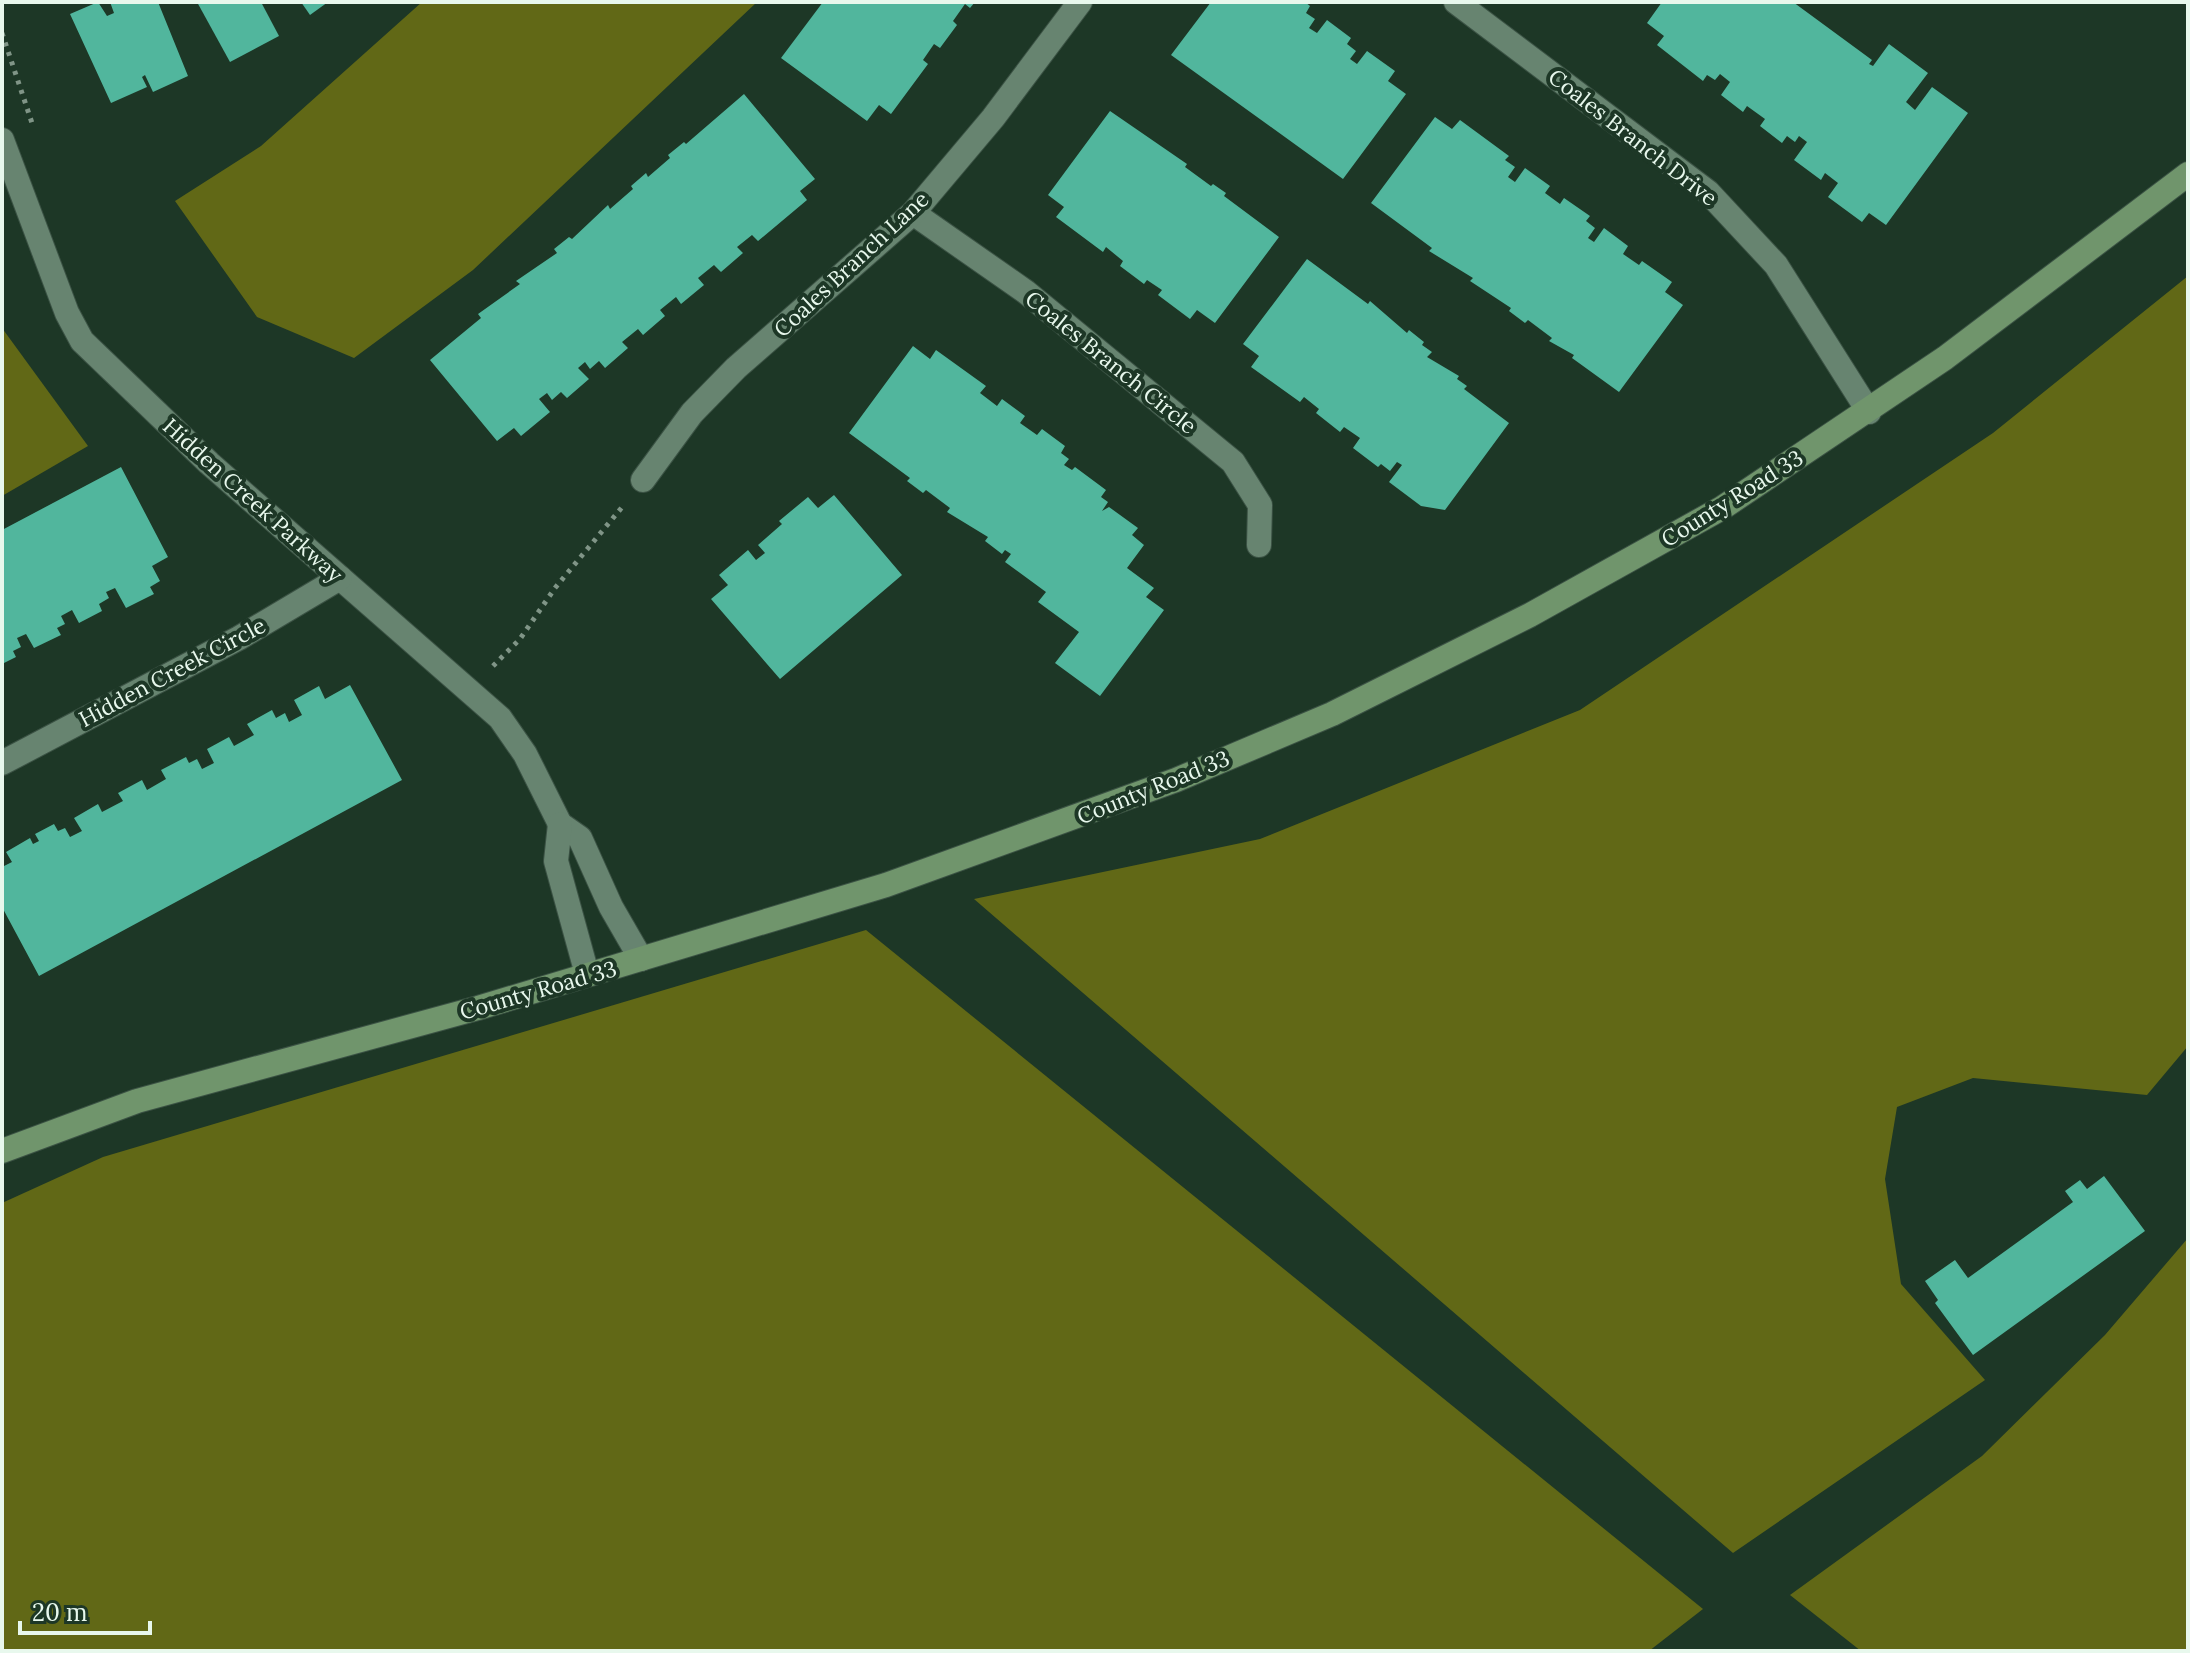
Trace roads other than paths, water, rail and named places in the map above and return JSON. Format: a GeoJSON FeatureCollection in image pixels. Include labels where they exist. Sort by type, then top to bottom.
{"type":"FeatureCollection","features":[{"type":"Feature","properties":{"kind":"street","name":"Coales Branch Lane"},"geometry":{"type":"LineString","coordinates":[[643,480],[692,413],[736,368],[913,213],[993,118],[1080,2]]}},
{"type":"Feature","properties":{"kind":"street","name":"Coales Branch Drive"},"geometry":{"type":"LineString","coordinates":[[1456,2],[1708,192],[1736,219],[1776,265],[1869,412]]}},
{"type":"Feature","properties":{"kind":"street","name":"Hidden Creek Parkway"},"geometry":{"type":"LineString","coordinates":[[5,147],[67,313],[82,341],[209,463],[500,718],[560,824],[580,838],[611,907],[641,959]]}},
{"type":"Feature","properties":{"kind":"street","name":"County Road 33"},"geometry":{"type":"LineString","coordinates":[[2,1151],[137,1101],[478,1008],[785,918],[1036,833],[1176,780],[1332,714],[1530,615],[1708,516],[1869,412],[2188,174]]}},
{"type":"Feature","properties":{"kind":"street","name":"Coales Branch Circle"},"geometry":{"type":"LineString","coordinates":[[913,213],[1026,292],[1233,462],[1260,505],[1259,545]]}},
{"type":"Feature","properties":{"kind":"street","name":"Hidden Creek Circle"},"geometry":{"type":"LineString","coordinates":[[2,763],[239,638],[340,578]]}},
{"type":"Feature","properties":{"kind":"street"},"geometry":{"type":"LineString","coordinates":[[560,824],[556,861],[587,974]]}}]}
